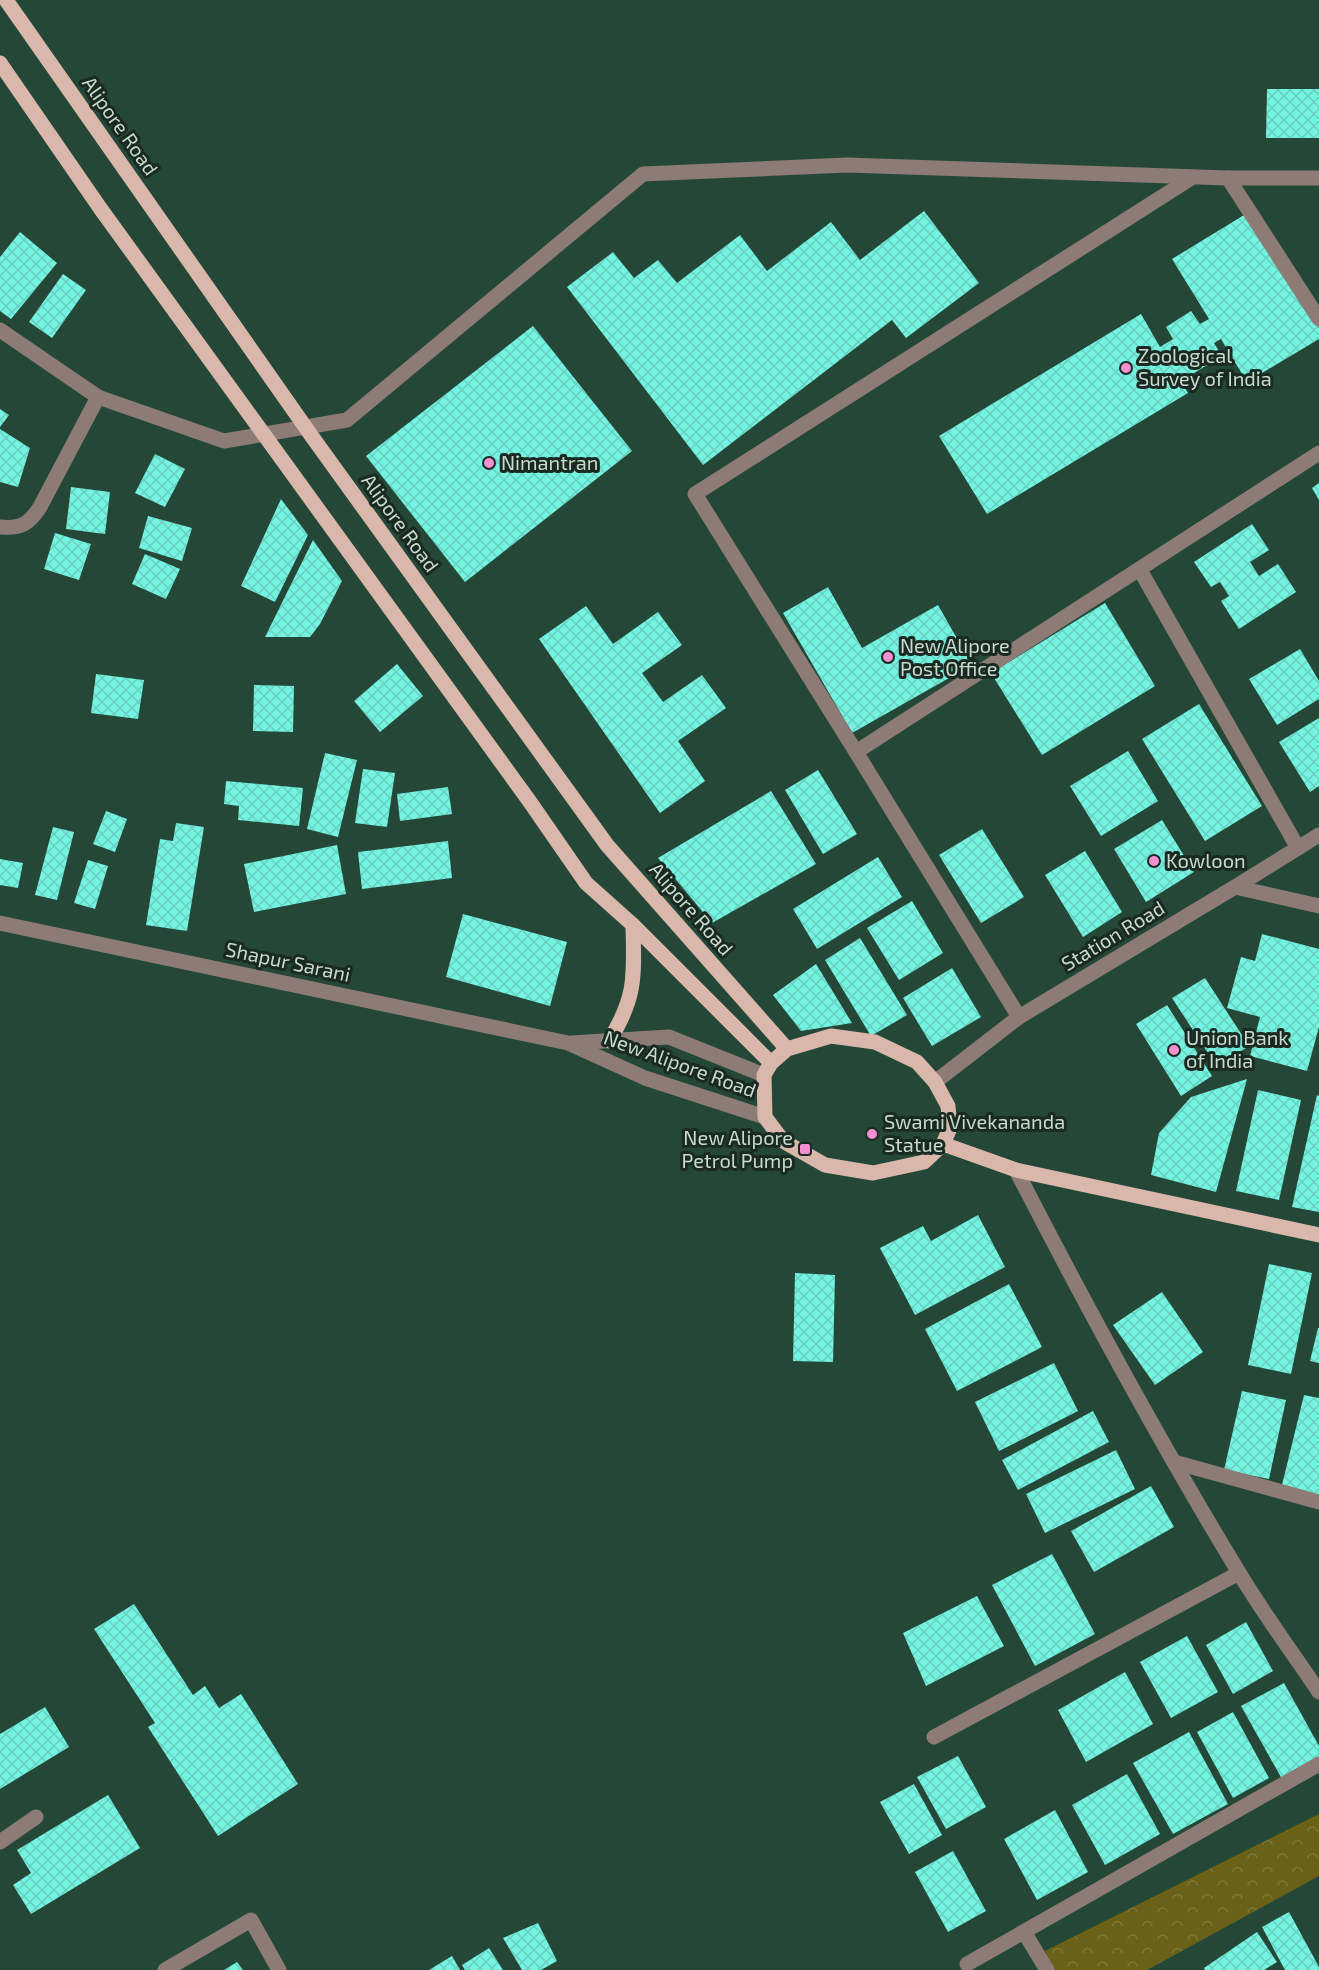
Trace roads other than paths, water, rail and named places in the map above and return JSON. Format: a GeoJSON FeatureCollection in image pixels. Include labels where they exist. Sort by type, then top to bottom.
{"type":"FeatureCollection","features":[{"type":"Feature","properties":{"kind":"main road","name":"Alipore Road"},"geometry":{"type":"LineString","coordinates":[[6,0],[320,448],[607,845],[787,1049]]}},
{"type":"Feature","properties":{"kind":"main road"},"geometry":{"type":"LineString","coordinates":[[0,63],[100,208],[530,802],[586,883],[633,925],[768,1069]]}},
{"type":"Feature","properties":{"kind":"main road"},"geometry":{"type":"LineString","coordinates":[[609,1041],[625,1013],[632,991],[633,925]]}},
{"type":"Feature","properties":{"kind":"main road"},"geometry":{"type":"LineString","coordinates":[[831,1036],[875,1042],[917,1062],[935,1082],[948,1106],[950,1128],[943,1144],[924,1162],[873,1173],[825,1165],[783,1141],[765,1117],[768,1069],[787,1049],[831,1036]]}},
{"type":"Feature","properties":{"kind":"main road"},"geometry":{"type":"LineString","coordinates":[[943,1144],[1017,1170],[1319,1235]]}},
{"type":"Feature","properties":{"kind":"street"},"geometry":{"type":"LineString","coordinates":[[0,330],[98,397],[224,441],[347,420],[643,174],[847,165],[1228,178],[1319,178]]}},
{"type":"Feature","properties":{"kind":"street"},"geometry":{"type":"LineString","coordinates":[[1019,1017],[694,494],[1193,177]]}},
{"type":"Feature","properties":{"kind":"street"},"geometry":{"type":"LineString","coordinates":[[1228,178],[1319,319]]}},
{"type":"Feature","properties":{"kind":"street"},"geometry":{"type":"LineString","coordinates":[[0,527],[14,529],[31,520],[98,397]]}},
{"type":"Feature","properties":{"kind":"street"},"geometry":{"type":"LineString","coordinates":[[856,752],[1319,453]]}},
{"type":"Feature","properties":{"kind":"street"},"geometry":{"type":"LineString","coordinates":[[1140,570],[1298,848]]}},
{"type":"Feature","properties":{"kind":"street","name":"Station Road"},"geometry":{"type":"LineString","coordinates":[[935,1082],[1019,1017],[1319,835]]}},
{"type":"Feature","properties":{"kind":"street"},"geometry":{"type":"LineString","coordinates":[[1235,887],[1319,906]]}},
{"type":"Feature","properties":{"kind":"street","name":"Shapur Sarani"},"geometry":{"type":"LineString","coordinates":[[0,923],[568,1043]]}},
{"type":"Feature","properties":{"kind":"street","name":"New Alipore Road"},"geometry":{"type":"LineString","coordinates":[[568,1043],[669,1037],[768,1069]]}},
{"type":"Feature","properties":{"kind":"street","name":"New Alipore Road"},"geometry":{"type":"LineString","coordinates":[[568,1043],[645,1078],[765,1117]]}},
{"type":"Feature","properties":{"kind":"street"},"geometry":{"type":"LineString","coordinates":[[1017,1170],[1074,1283],[1174,1462],[1239,1574],[1319,1692]]}},
{"type":"Feature","properties":{"kind":"street"},"geometry":{"type":"LineString","coordinates":[[1174,1462],[1319,1502]]}},
{"type":"Feature","properties":{"kind":"street"},"geometry":{"type":"LineString","coordinates":[[934,1737],[1239,1574]]}},
{"type":"Feature","properties":{"kind":"street"},"geometry":{"type":"LineString","coordinates":[[967,1964],[1319,1764]]}},
{"type":"Feature","properties":{"kind":"street"},"geometry":{"type":"LineString","coordinates":[[0,1842],[36,1817]]}},
{"type":"Feature","properties":{"kind":"street"},"geometry":{"type":"LineString","coordinates":[[165,1970],[251,1920],[279,1970]]}},
{"type":"Feature","properties":{"kind":"street"},"geometry":{"type":"LineString","coordinates":[[1024,1932],[1047,1970]]}},
{"type":"Feature","properties":{"kind":"place","name":"Zoological Survey of India"},"geometry":{"type":"Point","coordinates":[1126,368]}},
{"type":"Feature","properties":{"kind":"place","name":"Nimantran"},"geometry":{"type":"Point","coordinates":[489,463]}},
{"type":"Feature","properties":{"kind":"place","name":"New Alipore Post Office"},"geometry":{"type":"Point","coordinates":[888,657]}},
{"type":"Feature","properties":{"kind":"place","name":"Kowloon"},"geometry":{"type":"Point","coordinates":[1154,861]}},
{"type":"Feature","properties":{"kind":"place","name":"Union Bank of India"},"geometry":{"type":"Point","coordinates":[1174,1050]}},
{"type":"Feature","properties":{"kind":"place","name":"Swami Vivekananda Statue"},"geometry":{"type":"Point","coordinates":[872,1134]}},
{"type":"Feature","properties":{"kind":"place","name":"New Alipore Petrol Pump"},"geometry":{"type":"Point","coordinates":[805,1149]}}]}
